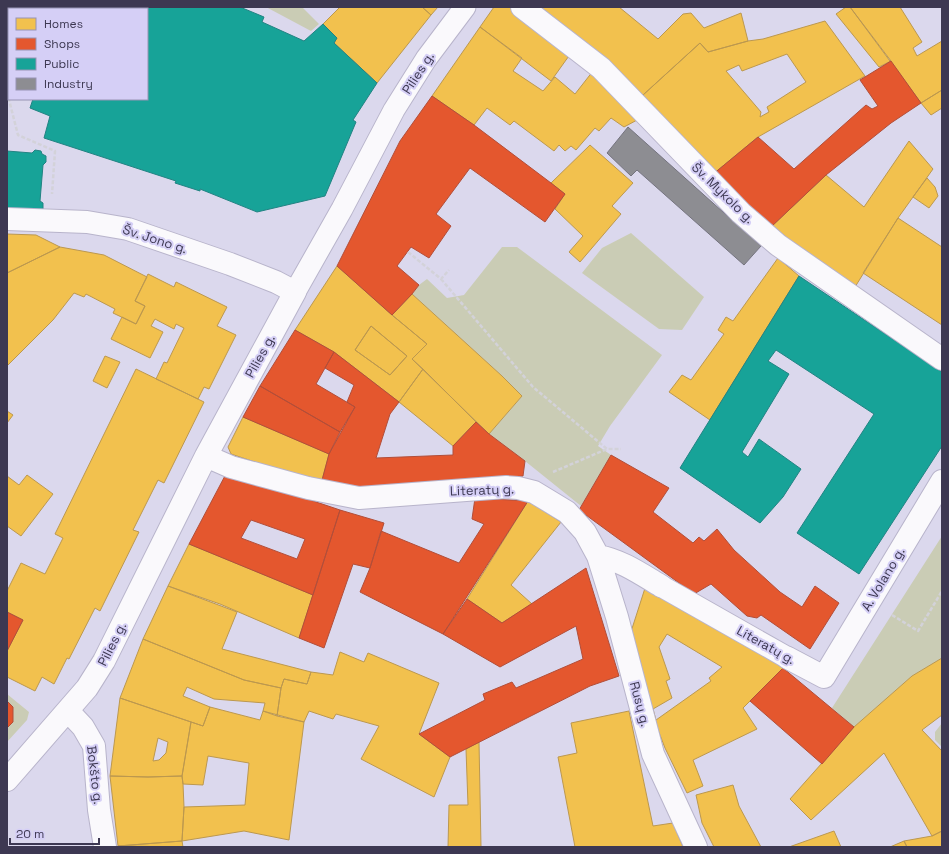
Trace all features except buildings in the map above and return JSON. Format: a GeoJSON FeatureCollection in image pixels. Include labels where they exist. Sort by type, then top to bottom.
{"type":"FeatureCollection","features":[{"type":"Feature","properties":{"kind":"street","name":"Pilies g."},"geometry":{"type":"LineString","coordinates":[[7,780],[87,688],[104,661],[206,456],[394,110],[426,59],[465,7]]}},
{"type":"Feature","properties":{"kind":"street","name":"Šv. Mykolo g."},"geometry":{"type":"LineString","coordinates":[[522,7],[601,68],[741,213],[778,245],[942,359]]}},
{"type":"Feature","properties":{"kind":"street","name":"Šv. Jono g."},"geometry":{"type":"LineString","coordinates":[[7,219],[87,222],[128,229],[230,264],[276,282],[295,292]]}},
{"type":"Feature","properties":{"kind":"street","name":"Literatų g."},"geometry":{"type":"LineString","coordinates":[[206,456],[231,467],[308,488],[359,498],[506,487],[534,492],[567,512],[585,532],[598,556],[610,558],[622,563],[660,586],[824,677]]}},
{"type":"Feature","properties":{"kind":"street","name":"A. Volano g."},"geometry":{"type":"LineString","coordinates":[[824,677],[942,481]]}},
{"type":"Feature","properties":{"kind":"street","name":"Rusų g."},"geometry":{"type":"LineString","coordinates":[[598,556],[617,617],[653,754],[696,847]]}},
{"type":"Feature","properties":{"kind":"street","name":"Bokšto g."},"geometry":{"type":"LineString","coordinates":[[68,711],[83,727],[94,746],[105,847]]}},
{"type":"Feature","properties":{"kind":"path"},"geometry":{"type":"LineString","coordinates":[[9,100],[18,135],[55,151],[49,220]]}},
{"type":"Feature","properties":{"kind":"path"},"geometry":{"type":"LineString","coordinates":[[408,252],[441,279],[533,387],[608,449]]}},
{"type":"Feature","properties":{"kind":"path"},"geometry":{"type":"LineString","coordinates":[[441,279],[449,270]]}},
{"type":"Feature","properties":{"kind":"path"},"geometry":{"type":"LineString","coordinates":[[551,473],[608,449],[621,449]]}},
{"type":"Feature","properties":{"kind":"path"},"geometry":{"type":"LineString","coordinates":[[870,601],[918,631],[942,591]]}},
{"type":"Feature","properties":{"kind":"green space"},"geometry":{"type":"Polygon","coordinates":[[[266,7],[302,7],[319,24],[311,31],[266,7]]]}},
{"type":"Feature","properties":{"kind":"green space"},"geometry":{"type":"Polygon","coordinates":[[[631,233],[704,297],[682,330],[659,329],[582,273],[602,248],[631,233]]]}},
{"type":"Feature","properties":{"kind":"green space"},"geometry":{"type":"Polygon","coordinates":[[[502,247],[517,247],[662,355],[610,426],[598,446],[611,455],[581,506],[489,434],[522,396],[412,294],[419,285],[427,279],[447,298],[464,295],[502,247]]]}},
{"type":"Feature","properties":{"kind":"green space"},"geometry":{"type":"Polygon","coordinates":[[[942,536],[942,658],[912,676],[854,727],[832,708],[942,536]]]}},
{"type":"Feature","properties":{"kind":"green space"},"geometry":{"type":"Polygon","coordinates":[[[7,694],[29,712],[27,720],[7,742],[7,694]]]}},
{"type":"Feature","properties":{"kind":"green space"},"geometry":{"type":"Polygon","coordinates":[[[942,723],[942,747],[935,740],[935,732],[942,723]]]}}]}
